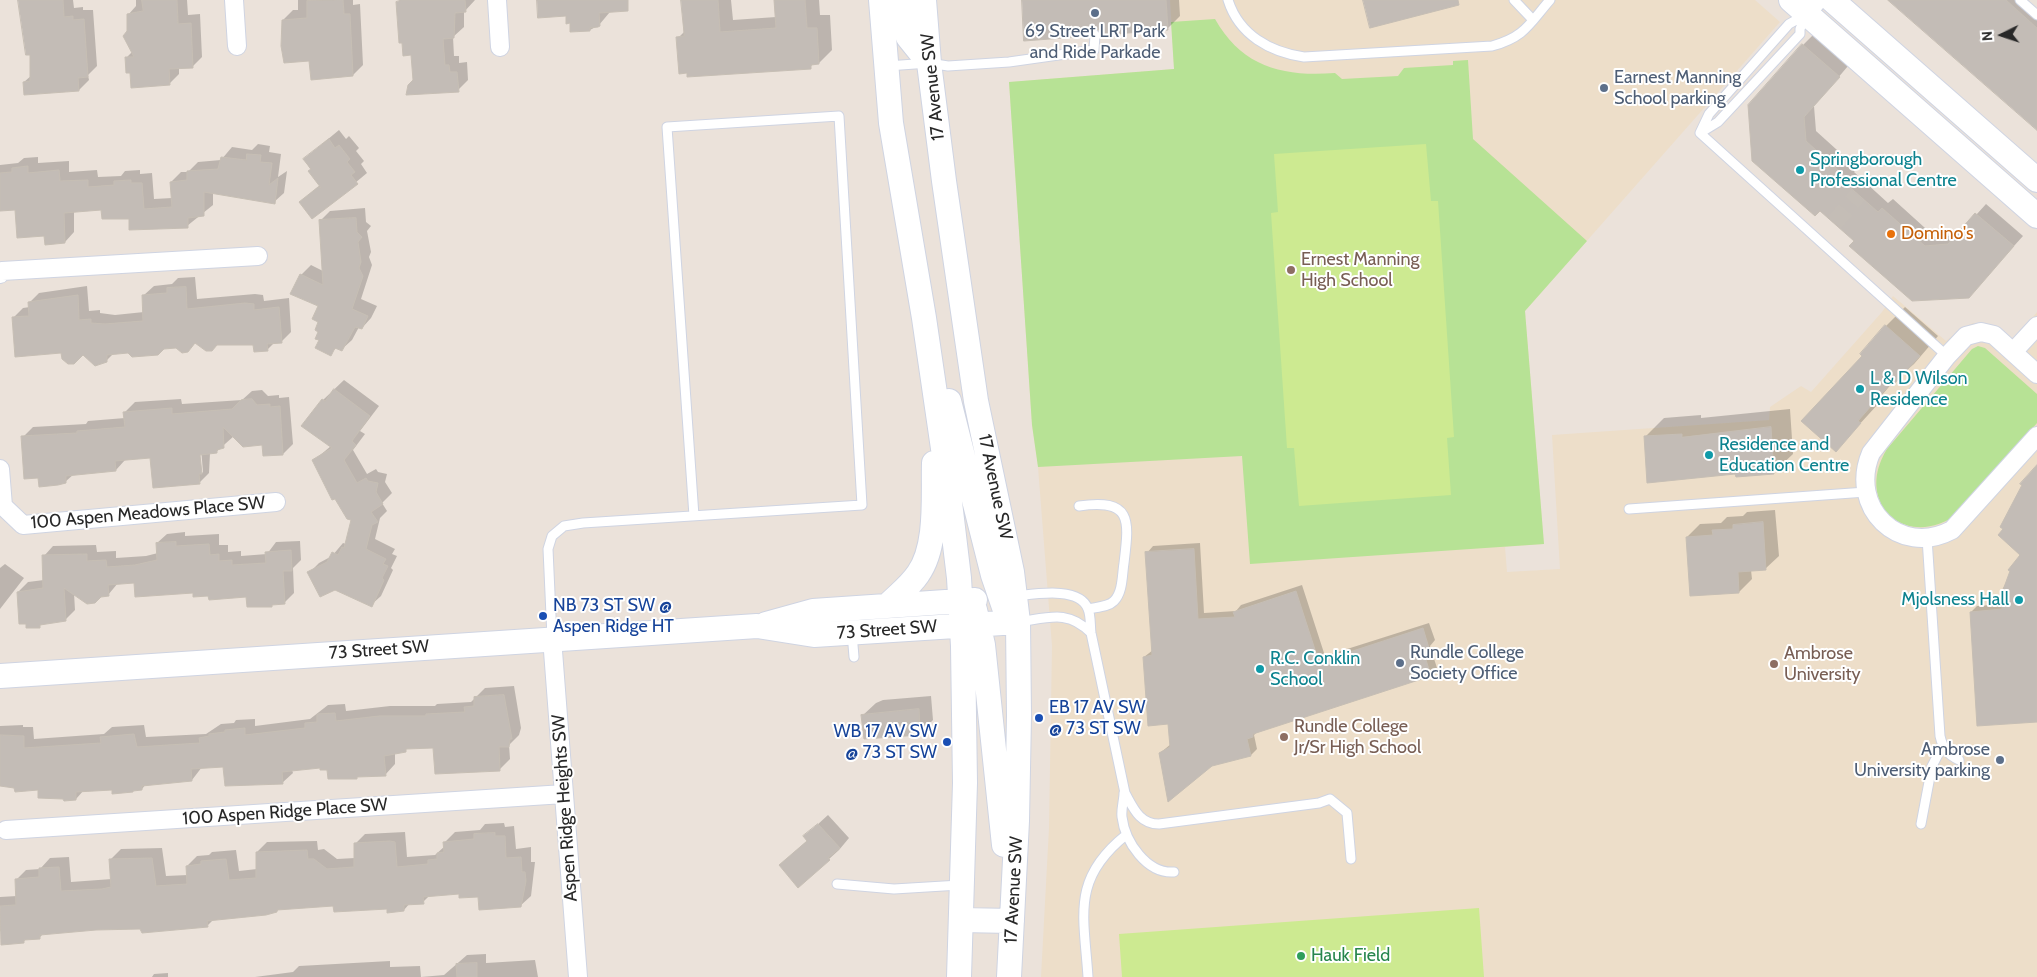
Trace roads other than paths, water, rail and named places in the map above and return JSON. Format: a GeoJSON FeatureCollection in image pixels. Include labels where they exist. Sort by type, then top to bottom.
{"type":"FeatureCollection","features":[{"type":"Feature","properties":{"kind":"main road"},"geometry":{"type":"LineString","coordinates":[[881,0],[891,123],[924,318],[954,532],[960,601],[975,610],[971,625],[959,977]]}},
{"type":"Feature","properties":{"kind":"main road"},"geometry":{"type":"LineString","coordinates":[[900,0],[908,37],[929,63]]}},
{"type":"Feature","properties":{"kind":"main road","name":"17 Avenue SW"},"geometry":{"type":"LineString","coordinates":[[924,0],[929,63],[976,401],[999,499],[1008,597],[1018,622],[1019,716],[1009,977]]}},
{"type":"Feature","properties":{"kind":"main road"},"geometry":{"type":"LineString","coordinates":[[1832,0],[2037,180]]}},
{"type":"Feature","properties":{"kind":"main road"},"geometry":{"type":"LineString","coordinates":[[1805,4],[2037,216]]}},
{"type":"Feature","properties":{"kind":"main road"},"geometry":{"type":"LineString","coordinates":[[924,318],[1008,597]]}},
{"type":"Feature","properties":{"kind":"main road"},"geometry":{"type":"LineString","coordinates":[[888,605],[919,573],[923,565],[933,526],[934,392]]}},
{"type":"Feature","properties":{"kind":"main road","name":"73 Street SW"},"geometry":{"type":"LineString","coordinates":[[0,676],[552,638],[757,626],[813,611],[1008,597]]}},
{"type":"Feature","properties":{"kind":"main road","name":"73 Street SW"},"geometry":{"type":"LineString","coordinates":[[757,626],[814,635],[1018,622]]}},
{"type":"Feature","properties":{"kind":"main road"},"geometry":{"type":"LineString","coordinates":[[961,920],[1012,921],[971,625]]}},
{"type":"Feature","properties":{"kind":"street"},"geometry":{"type":"LineString","coordinates":[[234,0],[237,46]]}},
{"type":"Feature","properties":{"kind":"street"},"geometry":{"type":"LineString","coordinates":[[497,0],[500,47]]}},
{"type":"Feature","properties":{"kind":"street"},"geometry":{"type":"LineString","coordinates":[[0,274],[2,271],[258,256]]}},
{"type":"Feature","properties":{"kind":"street"},"geometry":{"type":"LineString","coordinates":[[2013,352],[2037,326]]}},
{"type":"Feature","properties":{"kind":"street"},"geometry":{"type":"LineString","coordinates":[[2035,369],[1994,335],[1981,332],[1966,336],[1947,356],[1871,453],[1865,472],[1866,492],[1875,513],[1890,528],[1907,537],[1927,538],[1952,530],[2037,436]]}},
{"type":"Feature","properties":{"kind":"street","name":"100 Aspen Meadows Place SW"},"geometry":{"type":"LineString","coordinates":[[0,469],[3,506],[23,525],[276,502]]}},
{"type":"Feature","properties":{"kind":"street","name":"Aspen Ridge Heights SW"},"geometry":{"type":"LineString","coordinates":[[552,638],[578,977]]}},
{"type":"Feature","properties":{"kind":"street","name":"100 Aspen Ridge Place SW"},"geometry":{"type":"LineString","coordinates":[[6,830],[564,794]]}},
{"type":"Feature","properties":{"kind":"lane"},"geometry":{"type":"LineString","coordinates":[[1228,0],[1231,10],[1246,33],[1267,47],[1287,55],[1304,58],[1492,46],[1511,41],[1521,35],[1550,0]]}},
{"type":"Feature","properties":{"kind":"lane"},"geometry":{"type":"LineString","coordinates":[[1514,0],[1533,20]]}},
{"type":"Feature","properties":{"kind":"lane"},"geometry":{"type":"LineString","coordinates":[[2020,0],[2037,15]]}},
{"type":"Feature","properties":{"kind":"lane"},"geometry":{"type":"LineString","coordinates":[[1700,133],[1709,114],[1805,4]]}},
{"type":"Feature","properties":{"kind":"lane"},"geometry":{"type":"LineString","coordinates":[[1700,133],[1718,122],[1800,34],[1805,4]]}},
{"type":"Feature","properties":{"kind":"lane"},"geometry":{"type":"LineString","coordinates":[[886,66],[929,63],[948,66],[1009,62],[1094,50],[1095,36]]}},
{"type":"Feature","properties":{"kind":"lane"},"geometry":{"type":"LineString","coordinates":[[552,638],[548,549],[552,536],[564,526],[862,505],[840,116],[667,127],[694,516]]}},
{"type":"Feature","properties":{"kind":"lane"},"geometry":{"type":"LineString","coordinates":[[1700,133],[1947,356]]}},
{"type":"Feature","properties":{"kind":"lane"},"geometry":{"type":"LineString","coordinates":[[1629,509],[1866,492]]}},
{"type":"Feature","properties":{"kind":"lane"},"geometry":{"type":"LineString","coordinates":[[1079,506],[1108,504],[1119,510],[1128,528],[1119,593],[1112,603],[1088,609]]}},
{"type":"Feature","properties":{"kind":"lane"},"geometry":{"type":"LineString","coordinates":[[1921,824],[1932,766],[1942,747],[1927,538]]}},
{"type":"Feature","properties":{"kind":"lane"},"geometry":{"type":"LineString","coordinates":[[1008,597],[1048,593],[1069,595],[1082,601],[1088,609],[1091,633],[1124,793],[1122,815],[1126,835],[1153,868],[1163,872],[1174,872]]}},
{"type":"Feature","properties":{"kind":"lane"},"geometry":{"type":"LineString","coordinates":[[1018,622],[1065,617],[1081,622],[1091,633]]}},
{"type":"Feature","properties":{"kind":"lane"},"geometry":{"type":"LineString","coordinates":[[852,632],[854,657]]}},
{"type":"Feature","properties":{"kind":"lane"},"geometry":{"type":"LineString","coordinates":[[1942,747],[1949,755],[1959,760]]}},
{"type":"Feature","properties":{"kind":"lane"},"geometry":{"type":"LineString","coordinates":[[1124,793],[1136,813],[1143,820],[1159,824],[1319,803],[1330,799],[1347,813],[1351,859]]}},
{"type":"Feature","properties":{"kind":"lane"},"geometry":{"type":"LineString","coordinates":[[1088,977],[1083,903],[1087,884],[1095,868],[1110,848],[1126,835]]}},
{"type":"Feature","properties":{"kind":"lane"},"geometry":{"type":"LineString","coordinates":[[837,884],[894,889],[962,885]]}},
{"type":"Feature","properties":{"kind":"tunnel"},"geometry":{"type":"LineString","coordinates":[[1834,223],[1858,195]]}},
{"type":"Feature","properties":{"kind":"place","name":"69 Street LRT Park and Ride Parkade"},"geometry":{"type":"Point","coordinates":[1095,13]}},
{"type":"Feature","properties":{"kind":"place","name":"Earnest Manning School parking"},"geometry":{"type":"Point","coordinates":[1604,88]}},
{"type":"Feature","properties":{"kind":"place","name":"Springborough Professional Centre"},"geometry":{"type":"Point","coordinates":[1800,170]}},
{"type":"Feature","properties":{"kind":"place","name":"Domino's"},"geometry":{"type":"Point","coordinates":[1891,234]}},
{"type":"Feature","properties":{"kind":"place","name":"Ernest Manning High School"},"geometry":{"type":"Point","coordinates":[1291,270]}},
{"type":"Feature","properties":{"kind":"place","name":"L & D Wilson Residence"},"geometry":{"type":"Point","coordinates":[1860,389]}},
{"type":"Feature","properties":{"kind":"place","name":"Residence and Education Centre"},"geometry":{"type":"Point","coordinates":[1709,455]}},
{"type":"Feature","properties":{"kind":"place","name":"Mjolsness Hall"},"geometry":{"type":"Point","coordinates":[2019,600]}},
{"type":"Feature","properties":{"kind":"place","name":"NB 73 ST SW @ Aspen Ridge HT"},"geometry":{"type":"Point","coordinates":[543,616]}},
{"type":"Feature","properties":{"kind":"place","name":"Rundle College Society Office"},"geometry":{"type":"Point","coordinates":[1400,663]}},
{"type":"Feature","properties":{"kind":"place","name":"Ambrose University"},"geometry":{"type":"Point","coordinates":[1774,664]}},
{"type":"Feature","properties":{"kind":"place","name":"R.C. Conklin School"},"geometry":{"type":"Point","coordinates":[1260,669]}},
{"type":"Feature","properties":{"kind":"place","name":"EB 17 AV SW @ 73 ST SW"},"geometry":{"type":"Point","coordinates":[1039,718]}},
{"type":"Feature","properties":{"kind":"place","name":"Rundle College Jr/Sr High School"},"geometry":{"type":"Point","coordinates":[1284,737]}},
{"type":"Feature","properties":{"kind":"place","name":"WB 17 AV SW @ 73 ST SW"},"geometry":{"type":"Point","coordinates":[947,742]}},
{"type":"Feature","properties":{"kind":"place","name":"Ambrose University parking"},"geometry":{"type":"Point","coordinates":[2000,760]}},
{"type":"Feature","properties":{"kind":"place","name":"Hauk Field"},"geometry":{"type":"Point","coordinates":[1301,956]}}]}
